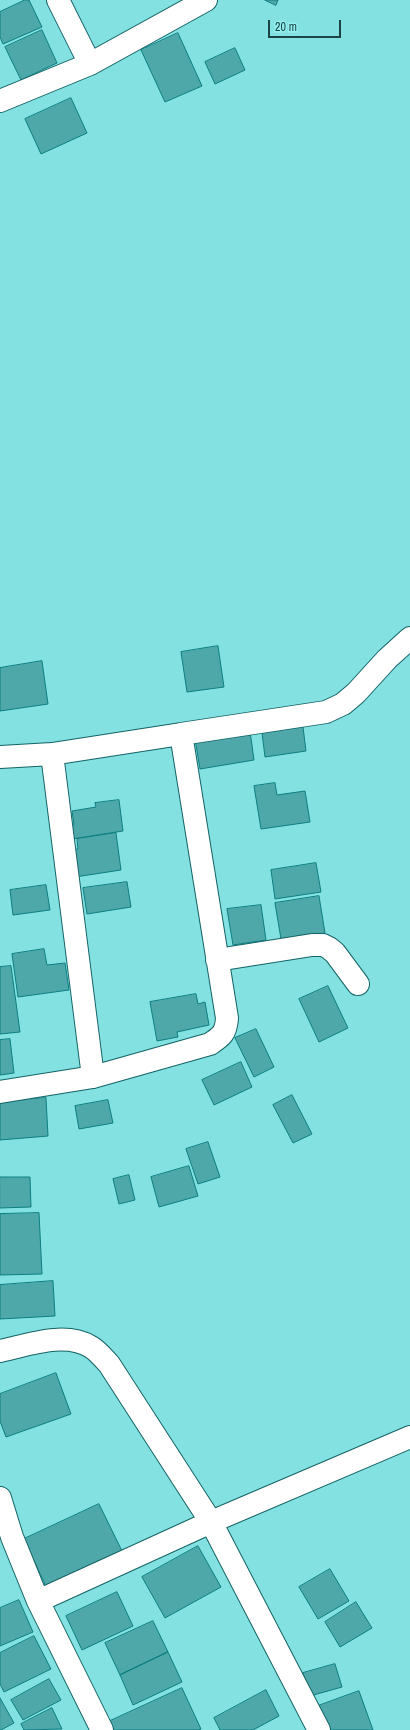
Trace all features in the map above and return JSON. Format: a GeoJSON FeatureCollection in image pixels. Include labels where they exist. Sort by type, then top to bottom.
{"type":"FeatureCollection","features":[{"type":"Feature","properties":{"kind":"street"},"geometry":{"type":"LineString","coordinates":[[58,0],[90,64]]}},
{"type":"Feature","properties":{"kind":"street"},"geometry":{"type":"LineString","coordinates":[[0,101],[90,64],[206,0]]}},
{"type":"Feature","properties":{"kind":"street"},"geometry":{"type":"LineString","coordinates":[[0,757],[52,754],[326,712],[343,704],[356,694],[387,659],[410,638]]}},
{"type":"Feature","properties":{"kind":"street"},"geometry":{"type":"LineString","coordinates":[[0,1092],[93,1078],[210,1044],[220,1038],[226,1029],[227,1018],[181,734]]}},
{"type":"Feature","properties":{"kind":"street"},"geometry":{"type":"LineString","coordinates":[[52,754],[93,1078]]}},
{"type":"Feature","properties":{"kind":"street"},"geometry":{"type":"LineString","coordinates":[[217,960],[312,946],[323,946],[329,948],[335,953],[358,984]]}},
{"type":"Feature","properties":{"kind":"street"},"geometry":{"type":"LineString","coordinates":[[0,1351],[55,1340],[73,1340],[92,1347],[109,1364],[211,1522],[319,1730]]}},
{"type":"Feature","properties":{"kind":"street"},"geometry":{"type":"LineString","coordinates":[[38,1602],[211,1522],[410,1437]]}},
{"type":"Feature","properties":{"kind":"street"},"geometry":{"type":"LineString","coordinates":[[0,1498],[12,1537],[38,1602],[102,1730]]}},
{"type":"Feature","properties":{"kind":"building"},"geometry":{"type":"Polygon","coordinates":[[[25,0],[29,0],[42,27],[3,44],[0,37],[0,12],[25,0]]]}},
{"type":"Feature","properties":{"kind":"building"},"geometry":{"type":"Polygon","coordinates":[[[265,0],[278,0],[276,5],[265,0]]]}},
{"type":"Feature","properties":{"kind":"building"},"geometry":{"type":"Polygon","coordinates":[[[42,30],[57,63],[21,80],[5,47],[42,30]]]}},
{"type":"Feature","properties":{"kind":"building"},"geometry":{"type":"Polygon","coordinates":[[[178,33],[202,86],[165,102],[141,50],[178,33]]]}},
{"type":"Feature","properties":{"kind":"building"},"geometry":{"type":"Polygon","coordinates":[[[235,48],[245,70],[215,84],[205,62],[235,48]]]}},
{"type":"Feature","properties":{"kind":"building"},"geometry":{"type":"Polygon","coordinates":[[[71,98],[87,133],[41,154],[25,119],[71,98]]]}},
{"type":"Feature","properties":{"kind":"building"},"geometry":{"type":"Polygon","coordinates":[[[218,646],[224,687],[187,692],[181,652],[218,646]]]}},
{"type":"Feature","properties":{"kind":"building"},"geometry":{"type":"Polygon","coordinates":[[[42,661],[48,704],[0,711],[0,668],[42,661]]]}},
{"type":"Feature","properties":{"kind":"building"},"geometry":{"type":"Polygon","coordinates":[[[303,727],[306,751],[265,757],[262,733],[303,727]]]}},
{"type":"Feature","properties":{"kind":"building"},"geometry":{"type":"Polygon","coordinates":[[[250,731],[254,760],[200,769],[195,739],[250,731]]]}},
{"type":"Feature","properties":{"kind":"building"},"geometry":{"type":"Polygon","coordinates":[[[275,783],[277,795],[305,791],[310,822],[261,829],[254,786],[275,783]]]}},
{"type":"Feature","properties":{"kind":"building"},"geometry":{"type":"Polygon","coordinates":[[[119,800],[123,831],[72,839],[70,826],[74,825],[72,811],[96,807],[95,803],[119,800]]]}},
{"type":"Feature","properties":{"kind":"building"},"geometry":{"type":"Polygon","coordinates":[[[116,833],[121,870],[75,877],[71,850],[78,849],[77,839],[116,833]]]}},
{"type":"Feature","properties":{"kind":"building"},"geometry":{"type":"Polygon","coordinates":[[[316,863],[321,892],[275,899],[271,870],[316,863]]]}},
{"type":"Feature","properties":{"kind":"building"},"geometry":{"type":"Polygon","coordinates":[[[127,882],[131,907],[87,914],[83,888],[127,882]]]}},
{"type":"Feature","properties":{"kind":"building"},"geometry":{"type":"Polygon","coordinates":[[[46,885],[50,910],[13,915],[10,890],[46,885]]]}},
{"type":"Feature","properties":{"kind":"building"},"geometry":{"type":"Polygon","coordinates":[[[319,896],[325,933],[281,939],[275,903],[319,896]]]}},
{"type":"Feature","properties":{"kind":"building"},"geometry":{"type":"Polygon","coordinates":[[[261,905],[266,940],[233,945],[227,909],[261,905]]]}},
{"type":"Feature","properties":{"kind":"building"},"geometry":{"type":"Polygon","coordinates":[[[44,949],[47,965],[65,963],[69,990],[18,997],[12,954],[44,949]]]}},
{"type":"Feature","properties":{"kind":"building"},"geometry":{"type":"Polygon","coordinates":[[[11,966],[20,1032],[0,1034],[0,967],[11,966]]]}},
{"type":"Feature","properties":{"kind":"building"},"geometry":{"type":"Polygon","coordinates":[[[328,986],[348,1028],[319,1042],[299,999],[328,986]]]}},
{"type":"Feature","properties":{"kind":"building"},"geometry":{"type":"Polygon","coordinates":[[[196,994],[198,1004],[205,1002],[209,1025],[177,1032],[178,1037],[157,1041],[150,1002],[196,994]]]}},
{"type":"Feature","properties":{"kind":"building"},"geometry":{"type":"Polygon","coordinates":[[[256,1029],[274,1067],[254,1077],[235,1038],[256,1029]]]}},
{"type":"Feature","properties":{"kind":"building"},"geometry":{"type":"Polygon","coordinates":[[[10,1039],[14,1073],[0,1075],[0,1040],[10,1039]]]}},
{"type":"Feature","properties":{"kind":"building"},"geometry":{"type":"Polygon","coordinates":[[[241,1062],[252,1087],[214,1105],[202,1080],[241,1062]]]}},
{"type":"Feature","properties":{"kind":"building"},"geometry":{"type":"Polygon","coordinates":[[[292,1095],[312,1134],[293,1143],[273,1105],[292,1095]]]}},
{"type":"Feature","properties":{"kind":"building"},"geometry":{"type":"Polygon","coordinates":[[[46,1098],[48,1136],[0,1140],[0,1101],[46,1098]]]}},
{"type":"Feature","properties":{"kind":"building"},"geometry":{"type":"Polygon","coordinates":[[[108,1100],[113,1123],[79,1129],[75,1106],[108,1100]]]}},
{"type":"Feature","properties":{"kind":"building"},"geometry":{"type":"Polygon","coordinates":[[[208,1142],[220,1177],[198,1184],[186,1149],[208,1142]]]}},
{"type":"Feature","properties":{"kind":"building"},"geometry":{"type":"Polygon","coordinates":[[[189,1166],[198,1196],[159,1207],[151,1177],[189,1166]]]}},
{"type":"Feature","properties":{"kind":"building"},"geometry":{"type":"Polygon","coordinates":[[[129,1175],[135,1200],[119,1204],[113,1179],[129,1175]]]}},
{"type":"Feature","properties":{"kind":"building"},"geometry":{"type":"Polygon","coordinates":[[[0,1177],[30,1177],[31,1207],[0,1208],[0,1177]]]}},
{"type":"Feature","properties":{"kind":"building"},"geometry":{"type":"Polygon","coordinates":[[[39,1213],[42,1274],[0,1275],[0,1214],[39,1213]]]}},
{"type":"Feature","properties":{"kind":"building"},"geometry":{"type":"Polygon","coordinates":[[[53,1281],[55,1316],[0,1319],[0,1285],[53,1281]]]}},
{"type":"Feature","properties":{"kind":"building"},"geometry":{"type":"Polygon","coordinates":[[[56,1373],[71,1414],[6,1437],[0,1421],[0,1394],[56,1373]]]}},
{"type":"Feature","properties":{"kind":"building"},"geometry":{"type":"Polygon","coordinates":[[[99,1504],[125,1557],[49,1593],[24,1539],[99,1504]]]}},
{"type":"Feature","properties":{"kind":"building"},"geometry":{"type":"Polygon","coordinates":[[[198,1546],[221,1587],[165,1618],[142,1577],[198,1546]]]}},
{"type":"Feature","properties":{"kind":"building"},"geometry":{"type":"Polygon","coordinates":[[[330,1569],[349,1601],[318,1619],[299,1587],[330,1569]]]}},
{"type":"Feature","properties":{"kind":"building"},"geometry":{"type":"Polygon","coordinates":[[[117,1592],[133,1626],[82,1650],[66,1616],[117,1592]]]}},
{"type":"Feature","properties":{"kind":"building"},"geometry":{"type":"Polygon","coordinates":[[[19,1600],[33,1632],[0,1646],[0,1608],[19,1600]]]}},
{"type":"Feature","properties":{"kind":"building"},"geometry":{"type":"Polygon","coordinates":[[[356,1602],[372,1628],[340,1647],[325,1622],[356,1602]]]}},
{"type":"Feature","properties":{"kind":"building"},"geometry":{"type":"Polygon","coordinates":[[[153,1621],[168,1652],[120,1675],[105,1643],[153,1621]]]}},
{"type":"Feature","properties":{"kind":"building"},"geometry":{"type":"Polygon","coordinates":[[[34,1636],[51,1669],[4,1692],[0,1684],[0,1653],[34,1636]]]}},
{"type":"Feature","properties":{"kind":"building"},"geometry":{"type":"Polygon","coordinates":[[[168,1652],[182,1682],[133,1705],[120,1675],[168,1652]]]}},
{"type":"Feature","properties":{"kind":"building"},"geometry":{"type":"Polygon","coordinates":[[[335,1664],[342,1687],[310,1696],[303,1673],[335,1664]]]}},
{"type":"Feature","properties":{"kind":"building"},"geometry":{"type":"Polygon","coordinates":[[[49,1679],[61,1700],[23,1720],[11,1700],[49,1679]]]}},
{"type":"Feature","properties":{"kind":"building"},"geometry":{"type":"Polygon","coordinates":[[[182,1688],[201,1729],[112,1730],[108,1722],[182,1688]]]}},
{"type":"Feature","properties":{"kind":"building"},"geometry":{"type":"Polygon","coordinates":[[[266,1690],[279,1716],[253,1730],[220,1730],[214,1718],[266,1690]]]}},
{"type":"Feature","properties":{"kind":"building"},"geometry":{"type":"Polygon","coordinates":[[[359,1691],[373,1730],[326,1730],[318,1706],[359,1691]]]}},
{"type":"Feature","properties":{"kind":"building"},"geometry":{"type":"Polygon","coordinates":[[[0,1698],[14,1723],[1,1730],[0,1730],[0,1698]]]}},
{"type":"Feature","properties":{"kind":"building"},"geometry":{"type":"Polygon","coordinates":[[[52,1708],[62,1729],[24,1730],[21,1724],[52,1708]]]}}]}
